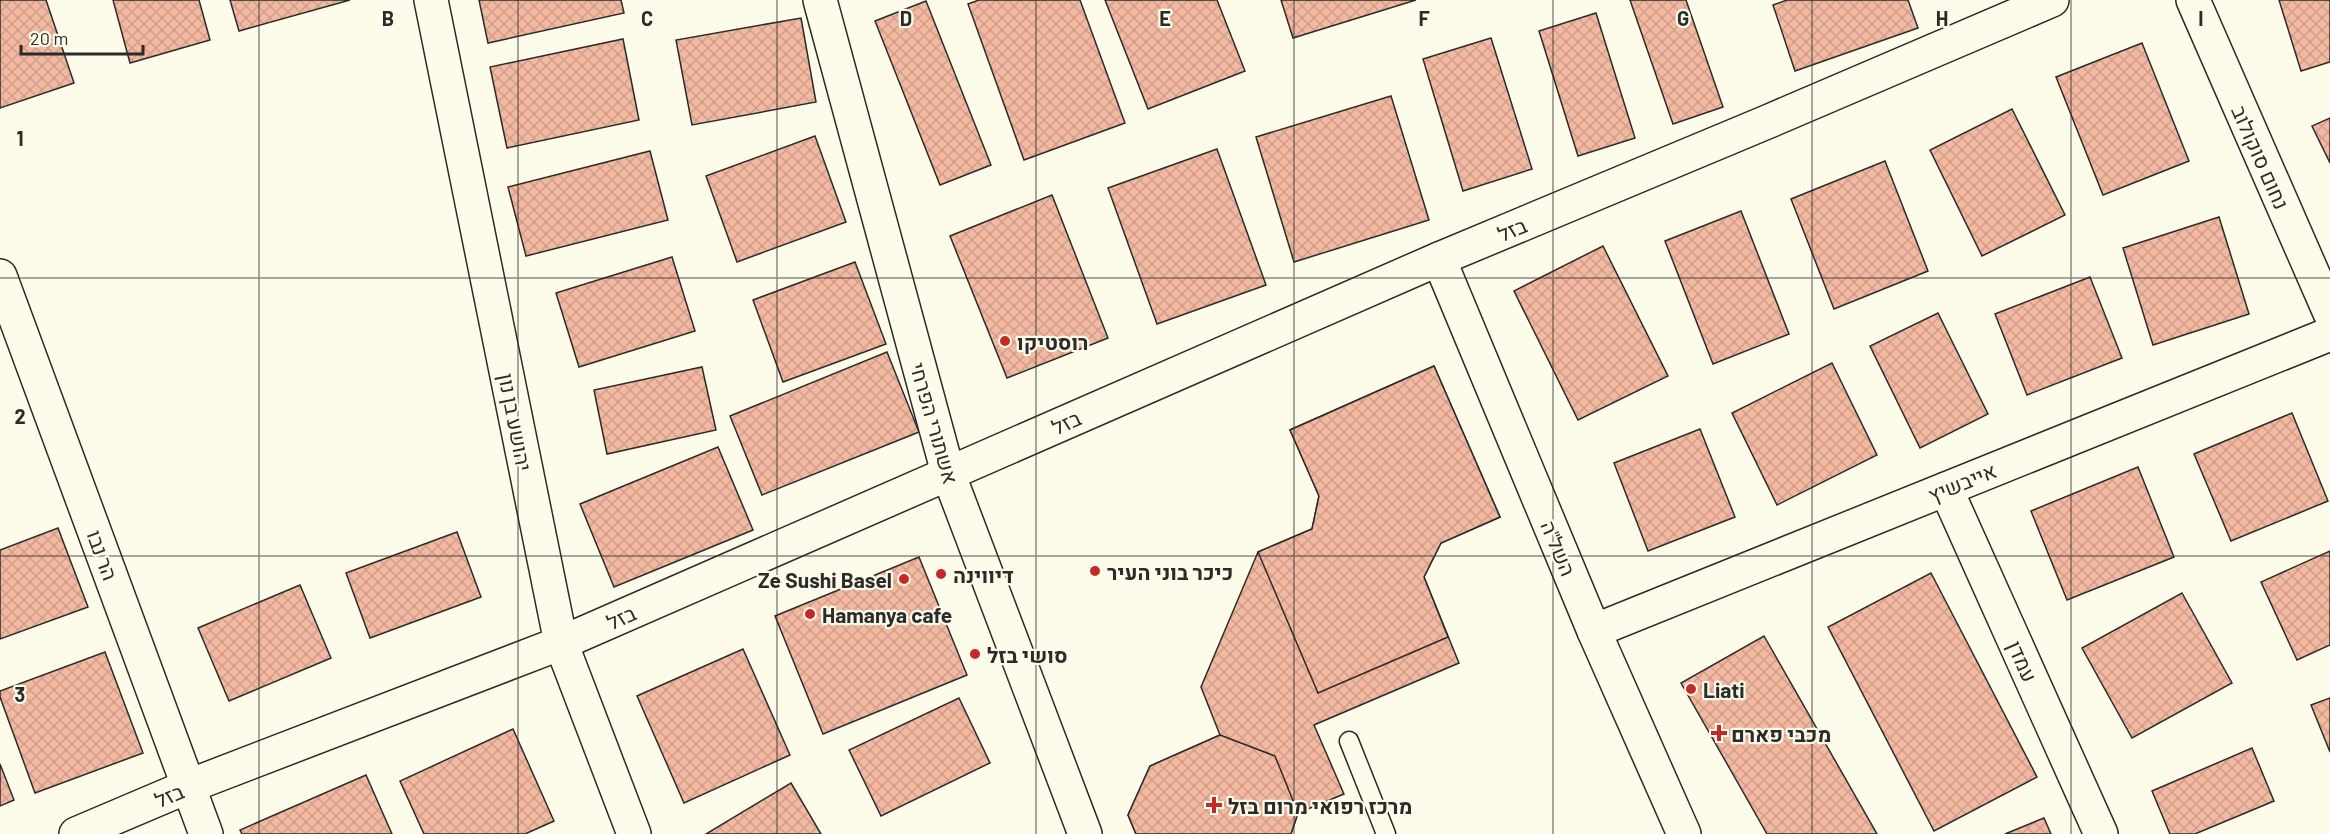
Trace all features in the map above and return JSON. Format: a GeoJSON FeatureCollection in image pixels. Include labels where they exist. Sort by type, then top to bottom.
{"type":"FeatureCollection","features":[{"type":"Feature","properties":{"kind":"street","name":"יהושע בן נון"},"geometry":{"type":"LineString","coordinates":[[431,0],[561,643],[634,834]]}},
{"type":"Feature","properties":{"kind":"street","name":"אשתורי הפרחי"},"geometry":{"type":"LineString","coordinates":[[819,0],[948,473],[1086,834]]}},
{"type":"Feature","properties":{"kind":"street","name":"בזל"},"geometry":{"type":"LineString","coordinates":[[76,834],[189,786],[561,643],[1438,259],[1756,127],[2052,0]]}},
{"type":"Feature","properties":{"kind":"street","name":"נחום סוקולוב"},"geometry":{"type":"LineString","coordinates":[[2193,0],[2330,313]]}},
{"type":"Feature","properties":{"kind":"street","name":"השל\"ה"},"geometry":{"type":"LineString","coordinates":[[1438,259],[1594,631],[1684,834]]}},
{"type":"Feature","properties":{"kind":"street","name":"הר נבו"},"geometry":{"type":"LineString","coordinates":[[0,276],[206,834]]}},
{"type":"Feature","properties":{"kind":"street","name":"אייבשיץ"},"geometry":{"type":"LineString","coordinates":[[1594,631],[2330,334]]}},
{"type":"Feature","properties":{"kind":"street","name":"עמדן"},"geometry":{"type":"LineString","coordinates":[[1946,489],[2101,834]]}},
{"type":"Feature","properties":{"kind":"lane"},"geometry":{"type":"LineString","coordinates":[[1349,741],[1386,834]]}},
{"type":"Feature","properties":{"kind":"building"},"geometry":{"type":"Polygon","coordinates":[[[0,0],[46,0],[74,83],[0,108],[0,0]]]}},
{"type":"Feature","properties":{"kind":"building"},"geometry":{"type":"Polygon","coordinates":[[[113,0],[199,0],[210,40],[130,63],[113,0]]]}},
{"type":"Feature","properties":{"kind":"building"},"geometry":{"type":"Polygon","coordinates":[[[230,0],[350,0],[239,31],[230,0]]]}},
{"type":"Feature","properties":{"kind":"building"},"geometry":{"type":"Polygon","coordinates":[[[479,0],[621,0],[624,13],[488,43],[479,0]]]}},
{"type":"Feature","properties":{"kind":"building"},"geometry":{"type":"Polygon","coordinates":[[[979,0],[1080,0],[1125,123],[1024,160],[968,4],[979,0]]]}},
{"type":"Feature","properties":{"kind":"building"},"geometry":{"type":"Polygon","coordinates":[[[1105,0],[1217,0],[1245,71],[1148,109],[1105,0]]]}},
{"type":"Feature","properties":{"kind":"building"},"geometry":{"type":"Polygon","coordinates":[[[1281,0],[1416,0],[1293,38],[1281,0]]]}},
{"type":"Feature","properties":{"kind":"building"},"geometry":{"type":"Polygon","coordinates":[[[1630,0],[1686,0],[1723,107],[1673,124],[1630,0]]]}},
{"type":"Feature","properties":{"kind":"building"},"geometry":{"type":"Polygon","coordinates":[[[1787,0],[1908,0],[1918,28],[1795,71],[1773,5],[1787,0]]]}},
{"type":"Feature","properties":{"kind":"building"},"geometry":{"type":"Polygon","coordinates":[[[2279,0],[2330,0],[2330,62],[2301,71],[2279,0]]]}},
{"type":"Feature","properties":{"kind":"building"},"geometry":{"type":"Polygon","coordinates":[[[926,1],[991,165],[940,185],[875,21],[926,1]]]}},
{"type":"Feature","properties":{"kind":"building"},"geometry":{"type":"Polygon","coordinates":[[[1596,13],[1635,138],[1578,156],[1539,31],[1596,13]]]}},
{"type":"Feature","properties":{"kind":"building"},"geometry":{"type":"Polygon","coordinates":[[[801,18],[816,102],[692,125],[676,40],[801,18]]]}},
{"type":"Feature","properties":{"kind":"building"},"geometry":{"type":"Polygon","coordinates":[[[1491,38],[1532,169],[1463,191],[1423,59],[1491,38]]]}},
{"type":"Feature","properties":{"kind":"building"},"geometry":{"type":"Polygon","coordinates":[[[623,39],[639,120],[507,148],[490,67],[623,39]]]}},
{"type":"Feature","properties":{"kind":"building"},"geometry":{"type":"Polygon","coordinates":[[[2142,43],[2189,161],[2103,195],[2056,77],[2142,43]]]}},
{"type":"Feature","properties":{"kind":"building"},"geometry":{"type":"Polygon","coordinates":[[[1391,96],[1429,220],[1294,262],[1256,137],[1391,96]]]}},
{"type":"Feature","properties":{"kind":"building"},"geometry":{"type":"Polygon","coordinates":[[[2012,109],[2065,215],[1982,256],[1930,150],[2012,109]]]}},
{"type":"Feature","properties":{"kind":"building"},"geometry":{"type":"Polygon","coordinates":[[[2330,118],[2330,163],[2312,126],[2330,118]]]}},
{"type":"Feature","properties":{"kind":"building"},"geometry":{"type":"Polygon","coordinates":[[[815,136],[846,222],[737,262],[706,176],[815,136]]]}},
{"type":"Feature","properties":{"kind":"building"},"geometry":{"type":"Polygon","coordinates":[[[1217,149],[1266,285],[1157,324],[1108,188],[1217,149]]]}},
{"type":"Feature","properties":{"kind":"building"},"geometry":{"type":"Polygon","coordinates":[[[650,151],[668,220],[526,256],[508,187],[650,151]]]}},
{"type":"Feature","properties":{"kind":"building"},"geometry":{"type":"Polygon","coordinates":[[[1885,161],[1928,271],[1834,309],[1791,199],[1885,161]]]}},
{"type":"Feature","properties":{"kind":"building"},"geometry":{"type":"Polygon","coordinates":[[[1052,195],[1108,338],[1007,378],[950,236],[1052,195]]]}},
{"type":"Feature","properties":{"kind":"building"},"geometry":{"type":"Polygon","coordinates":[[[1741,211],[1789,334],[1713,364],[1665,241],[1741,211]]]}},
{"type":"Feature","properties":{"kind":"building"},"geometry":{"type":"Polygon","coordinates":[[[2219,217],[2249,314],[2153,345],[2123,248],[2219,217]]]}},
{"type":"Feature","properties":{"kind":"building"},"geometry":{"type":"Polygon","coordinates":[[[1603,246],[1668,376],[1578,420],[1514,291],[1603,246]]]}},
{"type":"Feature","properties":{"kind":"building"},"geometry":{"type":"Polygon","coordinates":[[[672,257],[695,331],[579,367],[556,293],[672,257]]]}},
{"type":"Feature","properties":{"kind":"building"},"geometry":{"type":"Polygon","coordinates":[[[855,262],[886,344],[783,382],[753,300],[855,262]]]}},
{"type":"Feature","properties":{"kind":"building"},"geometry":{"type":"Polygon","coordinates":[[[2090,277],[2122,358],[2027,395],[1995,314],[2090,277]]]}},
{"type":"Feature","properties":{"kind":"building"},"geometry":{"type":"Polygon","coordinates":[[[1938,313],[1988,414],[1920,448],[1870,346],[1938,313]]]}},
{"type":"Feature","properties":{"kind":"building"},"geometry":{"type":"Polygon","coordinates":[[[887,352],[919,432],[762,495],[730,416],[887,352]]]}},
{"type":"Feature","properties":{"kind":"building"},"geometry":{"type":"Polygon","coordinates":[[[1832,363],[1877,455],[1777,505],[1732,413],[1832,363]]]}},
{"type":"Feature","properties":{"kind":"building"},"geometry":{"type":"Polygon","coordinates":[[[1434,366],[1500,517],[1441,543],[1424,577],[1459,663],[1314,725],[1344,794],[1298,813],[1291,834],[1136,834],[1128,815],[1150,766],[1220,735],[1201,687],[1258,552],[1312,529],[1319,496],[1290,430],[1434,366]]]}},
{"type":"Feature","properties":{"kind":"building"},"geometry":{"type":"Polygon","coordinates":[[[1434,366],[1500,517],[1441,543],[1424,577],[1448,637],[1318,693],[1258,552],[1312,529],[1319,496],[1290,430],[1434,366]]]}},
{"type":"Feature","properties":{"kind":"building"},"geometry":{"type":"Polygon","coordinates":[[[702,367],[716,430],[607,454],[594,390],[702,367]]]}},
{"type":"Feature","properties":{"kind":"building"},"geometry":{"type":"Polygon","coordinates":[[[2292,413],[2328,501],[2231,541],[2194,454],[2292,413]]]}},
{"type":"Feature","properties":{"kind":"building"},"geometry":{"type":"Polygon","coordinates":[[[1700,429],[1735,517],[1648,551],[1614,463],[1700,429]]]}},
{"type":"Feature","properties":{"kind":"building"},"geometry":{"type":"Polygon","coordinates":[[[718,447],[753,530],[614,587],[580,504],[718,447]]]}},
{"type":"Feature","properties":{"kind":"building"},"geometry":{"type":"Polygon","coordinates":[[[2138,467],[2174,557],[2067,600],[2031,511],[2138,467]]]}},
{"type":"Feature","properties":{"kind":"building"},"geometry":{"type":"Polygon","coordinates":[[[58,528],[88,607],[0,639],[0,550],[58,528]]]}},
{"type":"Feature","properties":{"kind":"building"},"geometry":{"type":"Polygon","coordinates":[[[457,532],[481,597],[370,638],[346,573],[457,532]]]}},
{"type":"Feature","properties":{"kind":"building"},"geometry":{"type":"Polygon","coordinates":[[[2330,551],[2330,645],[2297,660],[2261,582],[2330,551]]]}},
{"type":"Feature","properties":{"kind":"building"},"geometry":{"type":"Polygon","coordinates":[[[919,557],[967,675],[823,734],[775,616],[919,557]]]}},
{"type":"Feature","properties":{"kind":"building"},"geometry":{"type":"Polygon","coordinates":[[[1931,573],[2037,777],[1934,831],[1828,627],[1931,573]]]}},
{"type":"Feature","properties":{"kind":"building"},"geometry":{"type":"Polygon","coordinates":[[[300,585],[331,658],[229,701],[198,628],[300,585]]]}},
{"type":"Feature","properties":{"kind":"building"},"geometry":{"type":"Polygon","coordinates":[[[2182,593],[2232,683],[2132,738],[2082,648],[2182,593]]]}},
{"type":"Feature","properties":{"kind":"building"},"geometry":{"type":"Polygon","coordinates":[[[1764,636],[1877,834],[1767,834],[1681,683],[1764,636]]]}},
{"type":"Feature","properties":{"kind":"building"},"geometry":{"type":"Polygon","coordinates":[[[743,649],[790,755],[684,803],[637,696],[743,649]]]}},
{"type":"Feature","properties":{"kind":"building"},"geometry":{"type":"Polygon","coordinates":[[[105,652],[143,753],[35,793],[0,697],[0,691],[105,652]]]}},
{"type":"Feature","properties":{"kind":"building"},"geometry":{"type":"Polygon","coordinates":[[[959,698],[990,763],[881,816],[849,750],[959,698]]]}},
{"type":"Feature","properties":{"kind":"building"},"geometry":{"type":"Polygon","coordinates":[[[2330,698],[2330,752],[2311,705],[2330,698]]]}},
{"type":"Feature","properties":{"kind":"building"},"geometry":{"type":"Polygon","coordinates":[[[513,729],[554,821],[525,834],[424,834],[400,781],[513,729]]]}},
{"type":"Feature","properties":{"kind":"building"},"geometry":{"type":"Polygon","coordinates":[[[1220,735],[1275,756],[1298,813],[1291,834],[1136,834],[1128,815],[1150,766],[1220,735]]]}},
{"type":"Feature","properties":{"kind":"building"},"geometry":{"type":"Polygon","coordinates":[[[2252,748],[2274,801],[2195,834],[2170,834],[2152,791],[2252,748]]]}},
{"type":"Feature","properties":{"kind":"building"},"geometry":{"type":"Polygon","coordinates":[[[0,764],[14,800],[0,806],[0,764]]]}},
{"type":"Feature","properties":{"kind":"building"},"geometry":{"type":"Polygon","coordinates":[[[366,775],[392,834],[242,834],[240,830],[366,775]]]}},
{"type":"Feature","properties":{"kind":"building"},"geometry":{"type":"Polygon","coordinates":[[[791,783],[821,834],[706,834],[791,783]]]}},
{"type":"Feature","properties":{"kind":"building"},"geometry":{"type":"Polygon","coordinates":[[[2044,818],[2051,834],[2005,834],[2044,818]]]}},
{"type":"Feature","properties":{"kind":"place","name":"רוסטיקו"},"geometry":{"type":"Point","coordinates":[1005,341]}},
{"type":"Feature","properties":{"kind":"place","name":"כיכר בוני העיר"},"geometry":{"type":"Point","coordinates":[1095,571]}},
{"type":"Feature","properties":{"kind":"place","name":"דיווינה"},"geometry":{"type":"Point","coordinates":[941,574]}},
{"type":"Feature","properties":{"kind":"place","name":"Ze Sushi Basel"},"geometry":{"type":"Point","coordinates":[904,579]}},
{"type":"Feature","properties":{"kind":"place","name":"Hamanya cafe"},"geometry":{"type":"Point","coordinates":[810,614]}},
{"type":"Feature","properties":{"kind":"place","name":"סושי בזל"},"geometry":{"type":"Point","coordinates":[975,654]}},
{"type":"Feature","properties":{"kind":"place","name":"Liati"},"geometry":{"type":"Point","coordinates":[1691,689]}},
{"type":"Feature","properties":{"kind":"place","name":"מכבי פארם"},"geometry":{"type":"Point","coordinates":[1719,733]}},
{"type":"Feature","properties":{"kind":"place","name":"מרכז רפואי מרום בזל"},"geometry":{"type":"Point","coordinates":[1214,805]}}]}
